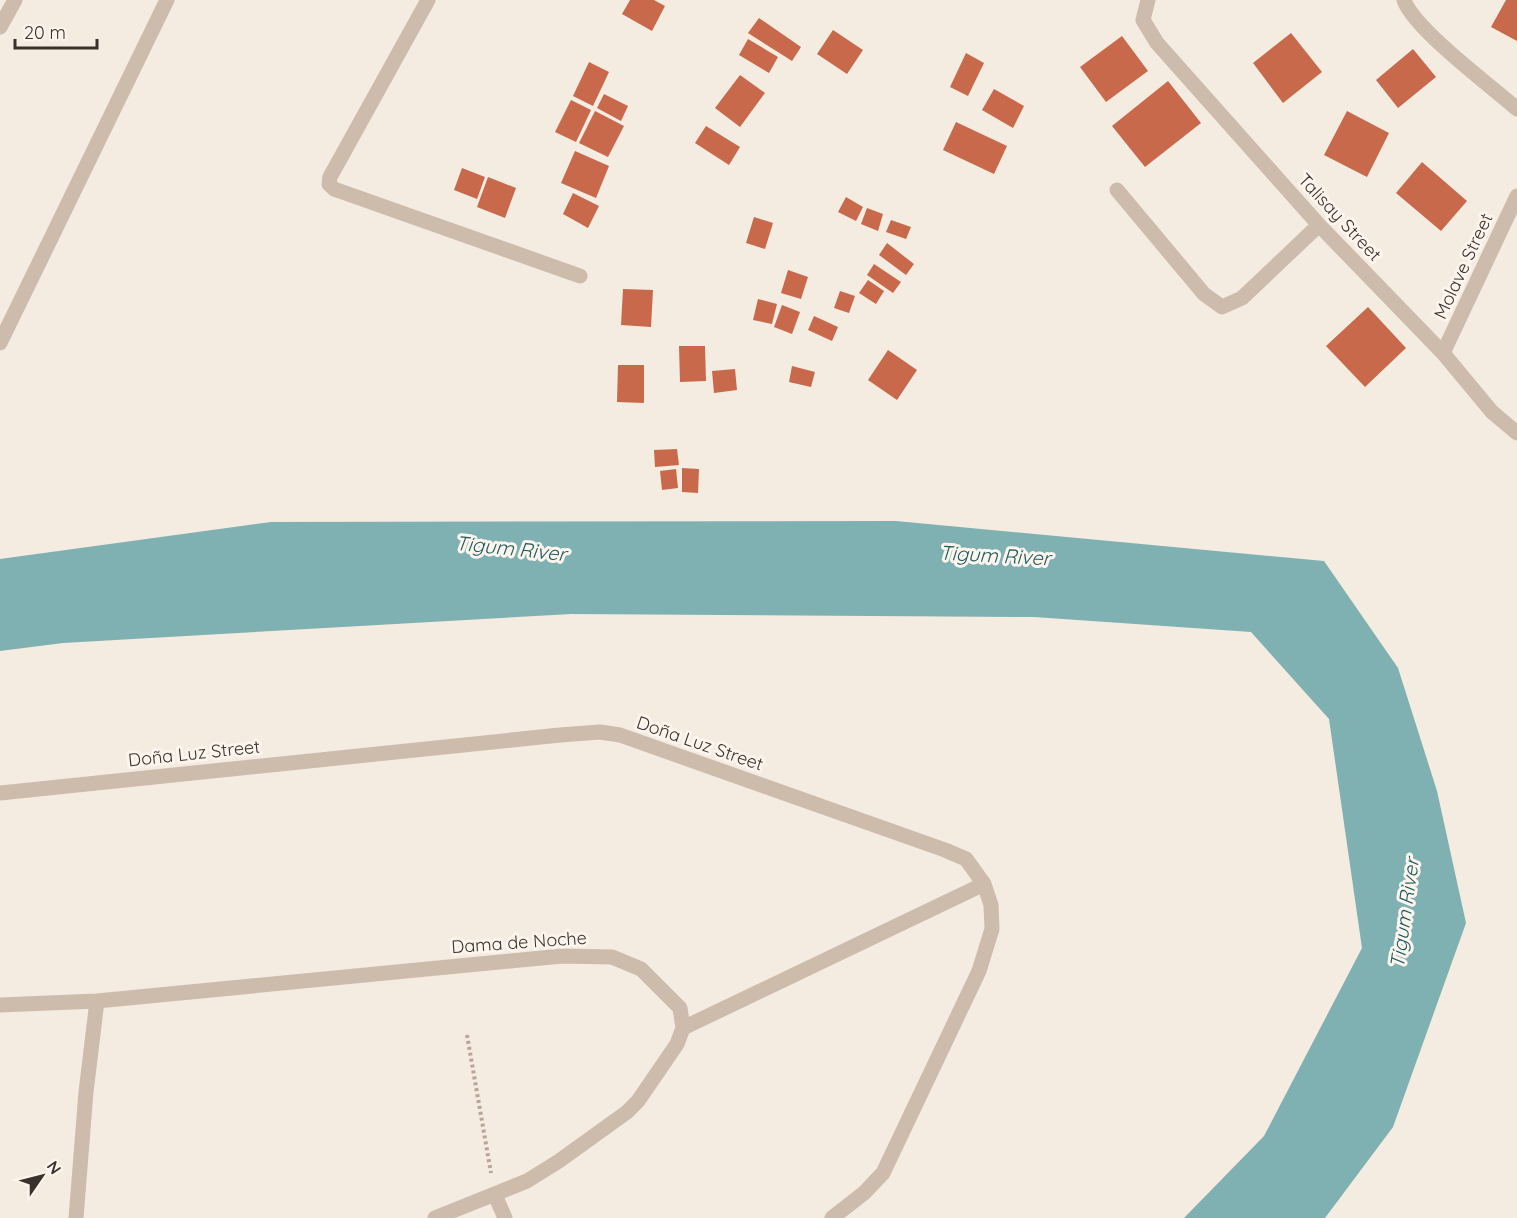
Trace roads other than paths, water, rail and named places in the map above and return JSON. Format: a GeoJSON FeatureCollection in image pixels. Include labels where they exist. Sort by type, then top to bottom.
{"type":"FeatureCollection","features":[{"type":"Feature","properties":{"kind":"street"},"geometry":{"type":"LineString","coordinates":[[0,27],[15,0]]}},
{"type":"Feature","properties":{"kind":"street"},"geometry":{"type":"LineString","coordinates":[[0,343],[167,0]]}},
{"type":"Feature","properties":{"kind":"street"},"geometry":{"type":"LineString","coordinates":[[428,0],[330,177],[329,184],[334,189],[580,276]]}},
{"type":"Feature","properties":{"kind":"street","name":"Talisay Street"},"geometry":{"type":"LineString","coordinates":[[1148,0],[1143,20],[1157,43],[1319,225],[1443,353],[1492,412],[1517,433]]}},
{"type":"Feature","properties":{"kind":"street"},"geometry":{"type":"LineString","coordinates":[[1404,0],[1407,8],[1430,34],[1517,109]]}},
{"type":"Feature","properties":{"kind":"street"},"geometry":{"type":"LineString","coordinates":[[1118,190],[1204,294],[1222,307],[1242,298],[1319,225]]}},
{"type":"Feature","properties":{"kind":"street","name":"Molave Street"},"geometry":{"type":"LineString","coordinates":[[1443,353],[1517,195]]}},
{"type":"Feature","properties":{"kind":"street","name":"Doña Luz Street"},"geometry":{"type":"LineString","coordinates":[[0,793],[600,732],[620,735],[966,859],[984,884],[991,905],[992,930],[979,971],[882,1173],[864,1193],[832,1218]]}},
{"type":"Feature","properties":{"kind":"street"},"geometry":{"type":"LineString","coordinates":[[435,1218],[527,1181],[627,1112],[638,1101],[677,1044],[683,1028],[984,884]]}},
{"type":"Feature","properties":{"kind":"street","name":"Dama de Noche"},"geometry":{"type":"LineString","coordinates":[[0,1005],[97,1001],[562,956],[612,957],[641,969],[669,995],[680,1008],[683,1028]]}},
{"type":"Feature","properties":{"kind":"street"},"geometry":{"type":"LineString","coordinates":[[76,1218],[86,1092],[97,1001]]}},
{"type":"Feature","properties":{"kind":"street"},"geometry":{"type":"LineString","coordinates":[[495,1195],[505,1218]]}},
{"type":"Feature","properties":{"kind":"water","name":"Tigum River"},"geometry":{"type":"Polygon","coordinates":[[[896,521],[1324,561],[1398,668],[1437,791],[1466,923],[1393,1127],[1325,1218],[1184,1218],[1264,1136],[1362,948],[1329,719],[1251,632],[1034,617],[571,614],[63,643],[0,651],[0,559],[271,522],[896,521]]]}}]}
